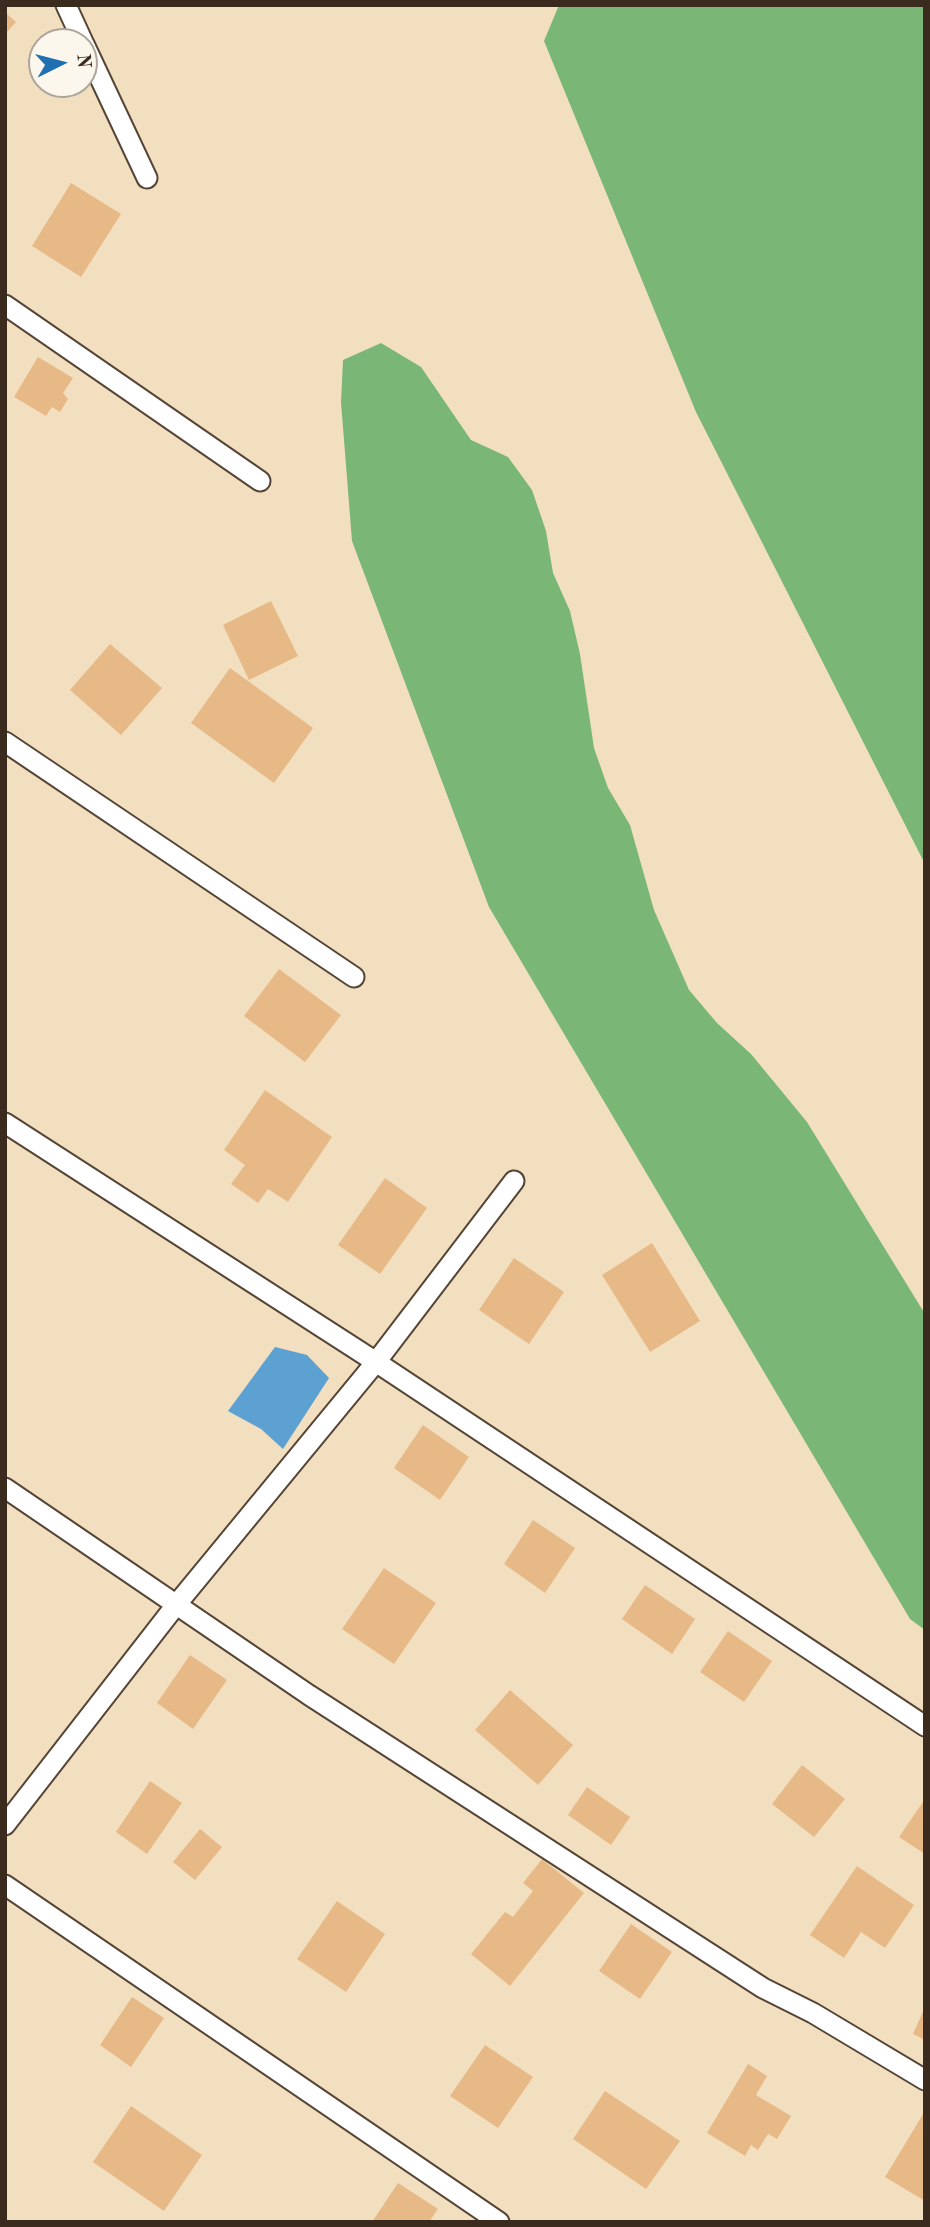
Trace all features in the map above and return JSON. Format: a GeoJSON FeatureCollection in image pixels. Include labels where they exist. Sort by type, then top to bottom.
{"type":"FeatureCollection","features":[{"type":"Feature","properties":{"kind":"lane"},"geometry":{"type":"LineString","coordinates":[[66,5],[77,28]]}},
{"type":"Feature","properties":{"kind":"lane"},"geometry":{"type":"LineString","coordinates":[[98,73],[147,178]]}},
{"type":"Feature","properties":{"kind":"lane"},"geometry":{"type":"LineString","coordinates":[[5,305],[260,481]]}},
{"type":"Feature","properties":{"kind":"lane"},"geometry":{"type":"LineString","coordinates":[[5,742],[354,977]]}},
{"type":"Feature","properties":{"kind":"lane"},"geometry":{"type":"LineString","coordinates":[[5,1123],[376,1362],[925,1726]]}},
{"type":"Feature","properties":{"kind":"lane"},"geometry":{"type":"LineString","coordinates":[[5,1825],[176,1605],[376,1362],[513,1181]]}},
{"type":"Feature","properties":{"kind":"lane"},"geometry":{"type":"LineString","coordinates":[[5,1488],[309,1695],[763,1988],[813,2012],[925,2080]]}},
{"type":"Feature","properties":{"kind":"lane"},"geometry":{"type":"LineString","coordinates":[[5,1885],[499,2222]]}},
{"type":"Feature","properties":{"kind":"green space"},"geometry":{"type":"Polygon","coordinates":[[[559,5],[925,5],[925,864],[696,412],[544,41],[559,5]]]}},
{"type":"Feature","properties":{"kind":"green space"},"geometry":{"type":"Polygon","coordinates":[[[381,343],[421,367],[471,440],[508,457],[532,490],[546,531],[553,573],[570,611],[580,654],[594,748],[608,788],[630,825],[654,910],[689,990],[717,1023],[751,1054],[807,1122],[925,1314],[925,1630],[910,1619],[489,907],[352,541],[341,402],[343,360],[381,343]]]}},
{"type":"Feature","properties":{"kind":"water"},"geometry":{"type":"Polygon","coordinates":[[[275,1347],[307,1355],[329,1378],[283,1449],[261,1429],[228,1411],[275,1347]]]}},
{"type":"Feature","properties":{"kind":"building"},"geometry":{"type":"Polygon","coordinates":[[[5,12],[16,22],[5,34],[5,12]]]}},
{"type":"Feature","properties":{"kind":"building"},"geometry":{"type":"Polygon","coordinates":[[[71,183],[121,214],[81,277],[32,246],[71,183]]]}},
{"type":"Feature","properties":{"kind":"building"},"geometry":{"type":"Polygon","coordinates":[[[38,357],[73,378],[63,393],[68,399],[60,412],[52,407],[46,416],[14,397],[38,357]]]}},
{"type":"Feature","properties":{"kind":"building"},"geometry":{"type":"Polygon","coordinates":[[[271,601],[298,656],[249,680],[223,625],[271,601]]]}},
{"type":"Feature","properties":{"kind":"building"},"geometry":{"type":"Polygon","coordinates":[[[110,644],[162,688],[121,735],[70,690],[110,644]]]}},
{"type":"Feature","properties":{"kind":"building"},"geometry":{"type":"Polygon","coordinates":[[[230,668],[313,728],[274,783],[191,723],[230,668]]]}},
{"type":"Feature","properties":{"kind":"building"},"geometry":{"type":"Polygon","coordinates":[[[279,969],[341,1015],[305,1062],[244,1016],[279,969]]]}},
{"type":"Feature","properties":{"kind":"building"},"geometry":{"type":"Polygon","coordinates":[[[265,1090],[332,1137],[288,1202],[268,1189],[258,1203],[231,1184],[245,1165],[224,1150],[265,1090]]]}},
{"type":"Feature","properties":{"kind":"building"},"geometry":{"type":"Polygon","coordinates":[[[385,1178],[427,1208],[380,1274],[338,1245],[385,1178]]]}},
{"type":"Feature","properties":{"kind":"building"},"geometry":{"type":"Polygon","coordinates":[[[652,1243],[700,1321],[650,1352],[602,1275],[652,1243]]]}},
{"type":"Feature","properties":{"kind":"building"},"geometry":{"type":"Polygon","coordinates":[[[514,1258],[564,1292],[529,1344],[479,1310],[514,1258]]]}},
{"type":"Feature","properties":{"kind":"building"},"geometry":{"type":"Polygon","coordinates":[[[423,1425],[469,1457],[440,1500],[394,1468],[423,1425]]]}},
{"type":"Feature","properties":{"kind":"building"},"geometry":{"type":"Polygon","coordinates":[[[533,1520],[575,1548],[545,1593],[504,1564],[533,1520]]]}},
{"type":"Feature","properties":{"kind":"building"},"geometry":{"type":"Polygon","coordinates":[[[384,1568],[436,1603],[394,1664],[342,1629],[384,1568]]]}},
{"type":"Feature","properties":{"kind":"building"},"geometry":{"type":"Polygon","coordinates":[[[645,1585],[695,1619],[672,1654],[622,1619],[645,1585]]]}},
{"type":"Feature","properties":{"kind":"building"},"geometry":{"type":"Polygon","coordinates":[[[728,1631],[772,1661],[744,1702],[700,1672],[728,1631]]]}},
{"type":"Feature","properties":{"kind":"building"},"geometry":{"type":"Polygon","coordinates":[[[190,1655],[227,1680],[193,1729],[157,1703],[190,1655]]]}},
{"type":"Feature","properties":{"kind":"building"},"geometry":{"type":"Polygon","coordinates":[[[510,1690],[573,1745],[538,1785],[475,1730],[510,1690]]]}},
{"type":"Feature","properties":{"kind":"building"},"geometry":{"type":"Polygon","coordinates":[[[802,1765],[845,1799],[814,1837],[772,1804],[802,1765]]]}},
{"type":"Feature","properties":{"kind":"building"},"geometry":{"type":"Polygon","coordinates":[[[150,1781],[182,1803],[147,1854],[116,1832],[150,1781]]]}},
{"type":"Feature","properties":{"kind":"building"},"geometry":{"type":"Polygon","coordinates":[[[587,1787],[630,1817],[611,1845],[568,1815],[587,1787]]]}},
{"type":"Feature","properties":{"kind":"building"},"geometry":{"type":"Polygon","coordinates":[[[925,1799],[925,1854],[899,1837],[925,1799]]]}},
{"type":"Feature","properties":{"kind":"building"},"geometry":{"type":"Polygon","coordinates":[[[200,1829],[222,1847],[195,1880],[173,1862],[200,1829]]]}},
{"type":"Feature","properties":{"kind":"building"},"geometry":{"type":"Polygon","coordinates":[[[542,1859],[584,1893],[510,1986],[471,1954],[505,1912],[513,1917],[533,1891],[523,1883],[542,1859]]]}},
{"type":"Feature","properties":{"kind":"building"},"geometry":{"type":"Polygon","coordinates":[[[857,1866],[914,1905],[885,1948],[861,1932],[844,1958],[810,1935],[857,1866]]]}},
{"type":"Feature","properties":{"kind":"building"},"geometry":{"type":"Polygon","coordinates":[[[337,1901],[385,1934],[346,1992],[297,1959],[337,1901]]]}},
{"type":"Feature","properties":{"kind":"building"},"geometry":{"type":"Polygon","coordinates":[[[631,1924],[672,1952],[640,1999],[599,1971],[631,1924]]]}},
{"type":"Feature","properties":{"kind":"building"},"geometry":{"type":"Polygon","coordinates":[[[132,1997],[164,2018],[131,2067],[100,2045],[132,1997]]]}},
{"type":"Feature","properties":{"kind":"building"},"geometry":{"type":"Polygon","coordinates":[[[925,2007],[925,2040],[913,2034],[925,2007]]]}},
{"type":"Feature","properties":{"kind":"building"},"geometry":{"type":"Polygon","coordinates":[[[485,2045],[533,2077],[498,2128],[450,2096],[485,2045]]]}},
{"type":"Feature","properties":{"kind":"building"},"geometry":{"type":"Polygon","coordinates":[[[748,2064],[767,2076],[756,2095],[791,2116],[777,2139],[768,2134],[758,2150],[751,2145],[745,2156],[707,2133],[748,2064]]]}},
{"type":"Feature","properties":{"kind":"building"},"geometry":{"type":"Polygon","coordinates":[[[605,2091],[680,2141],[646,2189],[573,2139],[605,2091]]]}},
{"type":"Feature","properties":{"kind":"building"},"geometry":{"type":"Polygon","coordinates":[[[131,2106],[202,2155],[164,2211],[93,2162],[131,2106]]]}},
{"type":"Feature","properties":{"kind":"building"},"geometry":{"type":"Polygon","coordinates":[[[925,2111],[925,2201],[885,2177],[925,2111]]]}},
{"type":"Feature","properties":{"kind":"building"},"geometry":{"type":"Polygon","coordinates":[[[398,2183],[438,2209],[429,2222],[372,2222],[398,2183]]]}}]}
